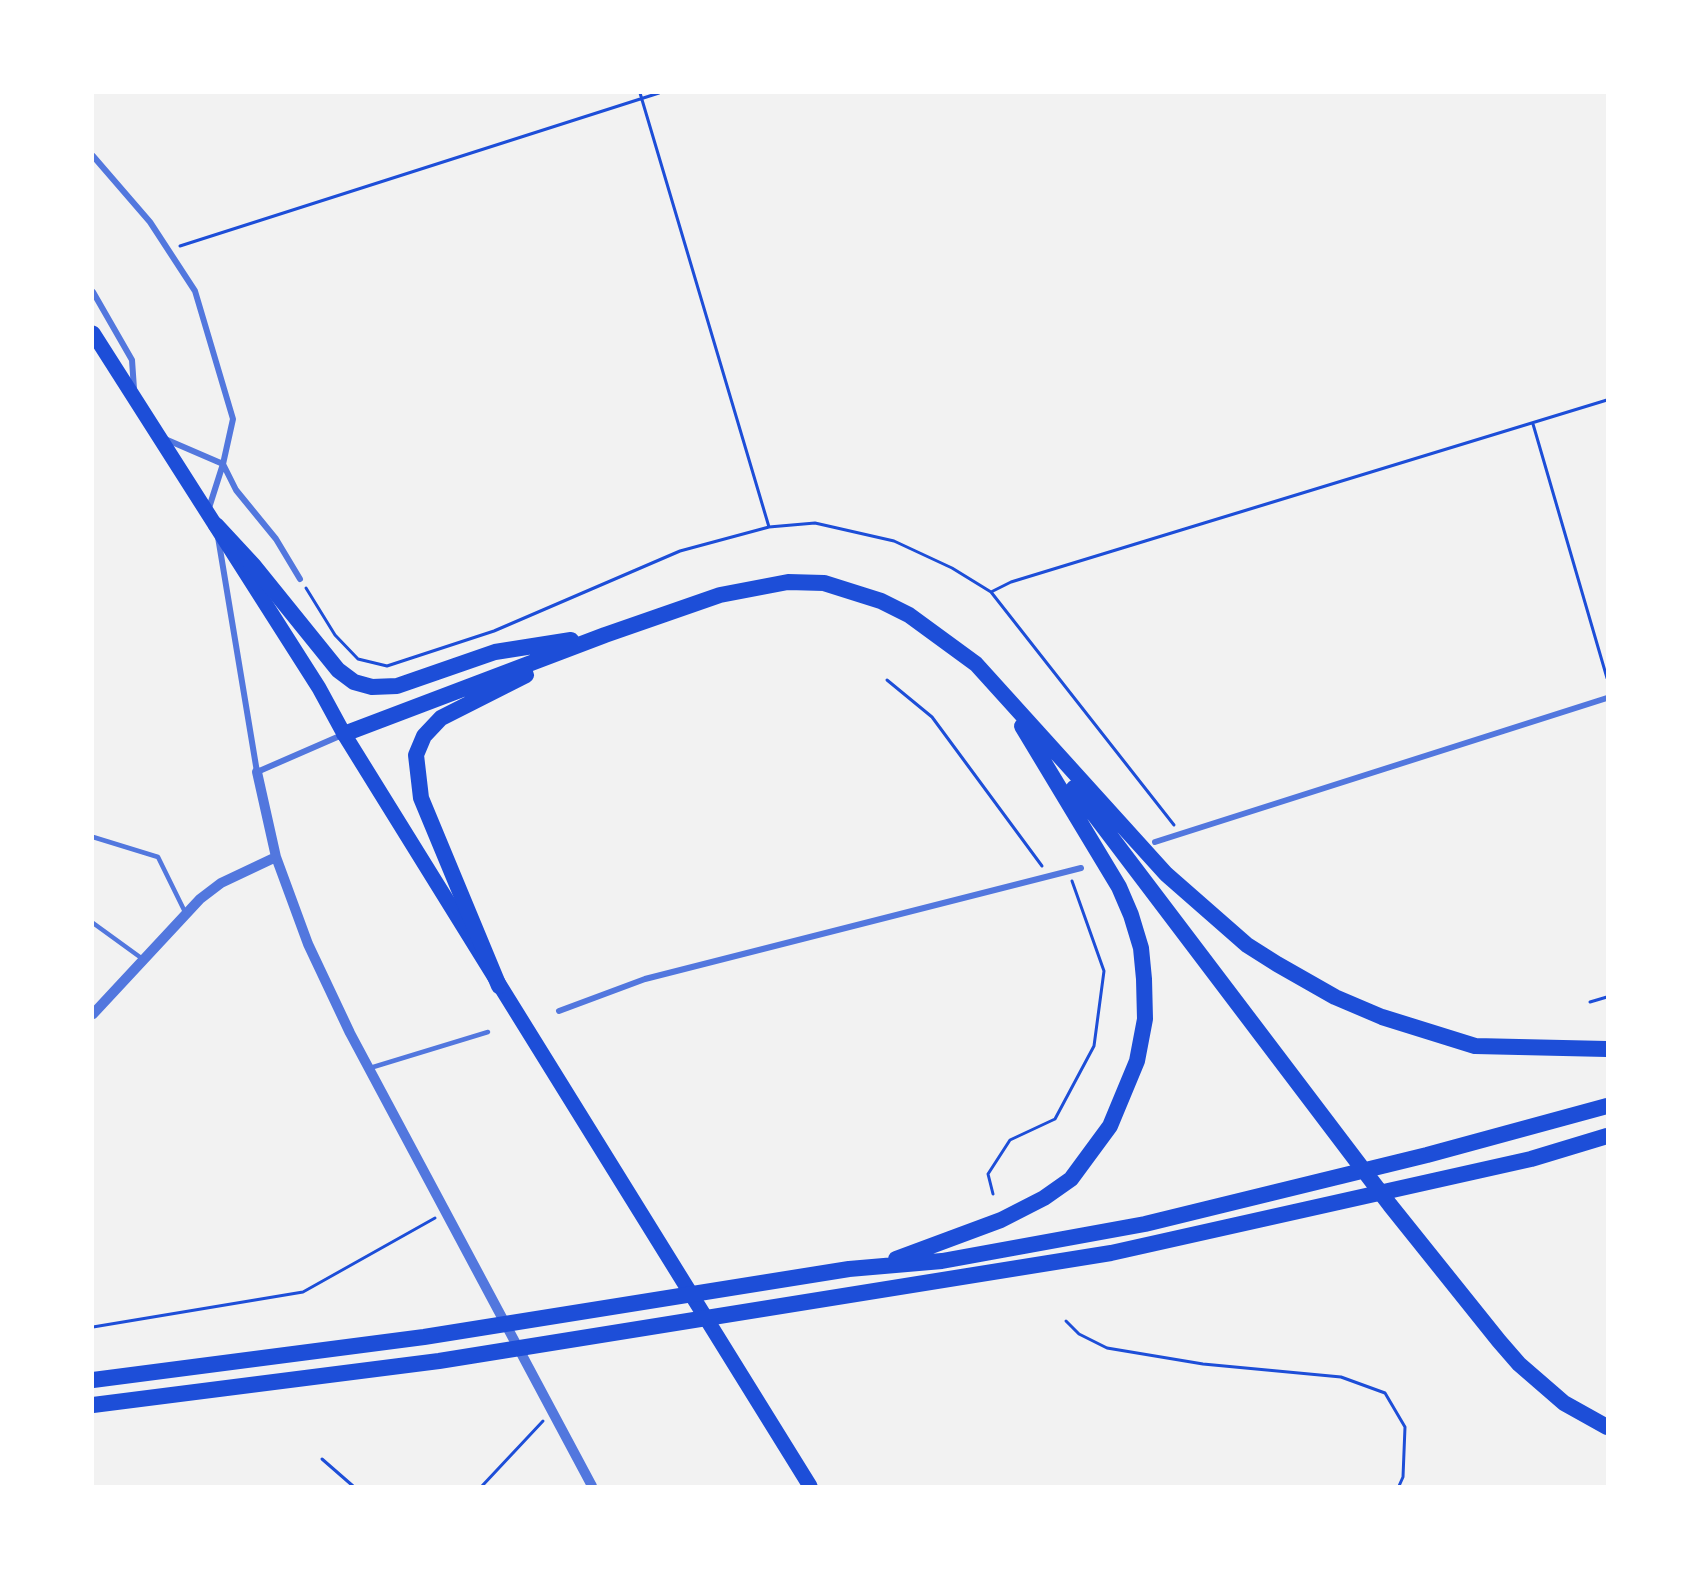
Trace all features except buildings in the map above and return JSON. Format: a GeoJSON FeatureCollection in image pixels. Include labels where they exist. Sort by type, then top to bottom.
{"type":"FeatureCollection","features":[{"type":"Feature","properties":{"kind":"highway"},"geometry":{"type":"LineString","coordinates":[[212,518],[338,670],[354,682],[372,687],[397,686],[495,652],[604,635]]}},
{"type":"Feature","properties":{"kind":"highway"},"geometry":{"type":"LineString","coordinates":[[344,734],[604,635],[720,595],[756,586],[788,582],[824,583],[881,601],[909,615],[976,664],[1166,874],[1247,945],[1287,970],[1335,997],[1382,1017],[1475,1046],[1607,1049]]}},
{"type":"Feature","properties":{"kind":"highway"},"geometry":{"type":"LineString","coordinates":[[500,986],[421,798],[416,755],[424,736],[441,718],[604,635]]}},
{"type":"Feature","properties":{"kind":"highway"},"geometry":{"type":"LineString","coordinates":[[877,1266],[1001,1220],[1044,1198],[1071,1179],[1110,1126],[1137,1061],[1145,1019],[1144,979],[1141,948],[1131,915],[1119,887],[1003,694]]}},
{"type":"Feature","properties":{"kind":"highway"},"geometry":{"type":"LineString","coordinates":[[1003,694],[1390,1205],[1498,1341],[1564,1403],[1607,1427]]}},
{"type":"Feature","properties":{"kind":"highway"},"geometry":{"type":"LineString","coordinates":[[93,1380],[424,1337],[849,1269],[942,1262],[1145,1224],[1342,1177],[1607,1106]]}},
{"type":"Feature","properties":{"kind":"highway"},"geometry":{"type":"LineString","coordinates":[[1531,1159],[1607,1136]]}},
{"type":"Feature","properties":{"kind":"highway"},"geometry":{"type":"LineString","coordinates":[[93,1405],[439,1361],[1111,1253],[1607,1144]]}},
{"type":"Feature","properties":{"kind":"main road"},"geometry":{"type":"LineString","coordinates":[[93,333],[319,688],[344,734],[810,1486]]}},
{"type":"Feature","properties":{"kind":"street"},"geometry":{"type":"LineString","coordinates":[[93,156],[150,222],[195,291],[233,419],[212,518],[257,772],[276,857],[308,944],[350,1033],[592,1486]]}},
{"type":"Feature","properties":{"kind":"street"},"geometry":{"type":"LineString","coordinates":[[93,292],[132,360],[134,398]]}},
{"type":"Feature","properties":{"kind":"street"},"geometry":{"type":"LineString","coordinates":[[158,436],[223,464],[236,490],[276,539],[300,579]]}},
{"type":"Feature","properties":{"kind":"street"},"geometry":{"type":"LineString","coordinates":[[1155,842],[1607,698]]}},
{"type":"Feature","properties":{"kind":"street"},"geometry":{"type":"LineString","coordinates":[[257,772],[344,734]]}},
{"type":"Feature","properties":{"kind":"street"},"geometry":{"type":"LineString","coordinates":[[93,1014],[186,914],[221,883],[276,857]]}},
{"type":"Feature","properties":{"kind":"street"},"geometry":{"type":"LineString","coordinates":[[559,1011],[645,979],[1081,868]]}},
{"type":"Feature","properties":{"kind":"lane"},"geometry":{"type":"LineString","coordinates":[[93,837],[158,857],[186,914]]}},
{"type":"Feature","properties":{"kind":"lane"},"geometry":{"type":"LineString","coordinates":[[93,923],[144,960]]}},
{"type":"Feature","properties":{"kind":"lane"},"geometry":{"type":"LineString","coordinates":[[370,1068],[488,1032]]}},
{"type":"Feature","properties":{"kind":"path"},"geometry":{"type":"LineString","coordinates":[[640,93],[769,527]]}},
{"type":"Feature","properties":{"kind":"path"},"geometry":{"type":"LineString","coordinates":[[170,250],[659,93]]}},
{"type":"Feature","properties":{"kind":"path"},"geometry":{"type":"LineString","coordinates":[[991,592],[1011,582],[1607,400]]}},
{"type":"Feature","properties":{"kind":"path"},"geometry":{"type":"LineString","coordinates":[[1533,423],[1607,678]]}},
{"type":"Feature","properties":{"kind":"path"},"geometry":{"type":"LineString","coordinates":[[300,579],[335,635],[358,659],[387,666],[494,631],[680,552],[769,527],[815,523],[894,541],[952,567],[991,592],[1180,834]]}},
{"type":"Feature","properties":{"kind":"path"},"geometry":{"type":"LineString","coordinates":[[887,680],[932,717],[1050,877]]}},
{"type":"Feature","properties":{"kind":"path"},"geometry":{"type":"LineString","coordinates":[[993,1194],[988,1174],[1010,1140],[1055,1119],[1094,1046],[1104,971],[1068,873]]}},
{"type":"Feature","properties":{"kind":"path"},"geometry":{"type":"LineString","coordinates":[[1590,1002],[1607,997]]}},
{"type":"Feature","properties":{"kind":"path"},"geometry":{"type":"LineString","coordinates":[[93,1327],[303,1292],[446,1212]]}},
{"type":"Feature","properties":{"kind":"path"},"geometry":{"type":"LineString","coordinates":[[1066,1322],[1079,1334],[1107,1348],[1203,1364],[1341,1377],[1385,1393],[1405,1427],[1403,1477],[1399,1486]]}},
{"type":"Feature","properties":{"kind":"path"},"geometry":{"type":"LineString","coordinates":[[482,1486],[553,1412]]}},
{"type":"Feature","properties":{"kind":"path"},"geometry":{"type":"LineString","coordinates":[[322,1459],[353,1486]]}}]}
